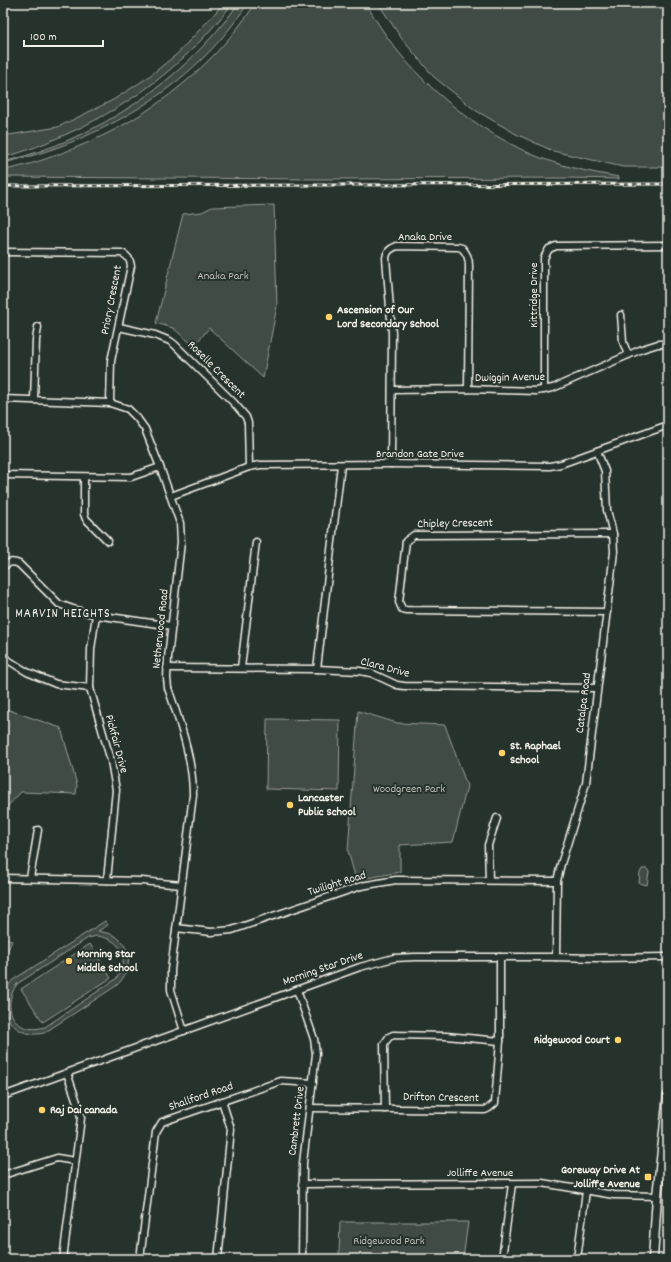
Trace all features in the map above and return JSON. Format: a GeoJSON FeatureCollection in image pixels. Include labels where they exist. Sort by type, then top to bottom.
{"type":"FeatureCollection","features":[{"type":"Feature","properties":{"kind":"main road"},"geometry":{"type":"LineString","coordinates":[[653,1259],[657,1196],[668,1095]]}},
{"type":"Feature","properties":{"kind":"street","name":"Kittridge Drive"},"geometry":{"type":"LineString","coordinates":[[544,390],[544,258],[549,249],[556,246],[668,245]]}},
{"type":"Feature","properties":{"kind":"street","name":"Anaka Drive"},"geometry":{"type":"LineString","coordinates":[[391,464],[392,328],[386,258],[387,252],[397,246],[458,247],[462,248],[466,252],[469,259],[468,389]]}},
{"type":"Feature","properties":{"kind":"street","name":"Priory Crescent"},"geometry":{"type":"LineString","coordinates":[[3,252],[122,253],[130,260],[131,266],[111,361],[110,403]]}},
{"type":"Feature","properties":{"kind":"street"},"geometry":{"type":"LineString","coordinates":[[621,315],[623,342],[628,355]]}},
{"type":"Feature","properties":{"kind":"street"},"geometry":{"type":"LineString","coordinates":[[34,400],[36,340],[38,327]]}},
{"type":"Feature","properties":{"kind":"street","name":"Roselle Crescent"},"geometry":{"type":"LineString","coordinates":[[119,327],[155,335],[170,341],[234,403],[246,417],[248,424],[249,467]]}},
{"type":"Feature","properties":{"kind":"street","name":"Dwiggin Avenue"},"geometry":{"type":"LineString","coordinates":[[392,390],[544,390],[553,388],[649,346],[668,344]]}},
{"type":"Feature","properties":{"kind":"street","name":"Netherwood Road"},"geometry":{"type":"LineString","coordinates":[[3,400],[110,403],[128,409],[145,429],[180,523],[181,531],[167,668],[168,688],[190,759],[192,772],[192,796],[171,970],[171,985],[174,1000],[184,1030]]}},
{"type":"Feature","properties":{"kind":"street","name":"Brandon Gate Drive"},"geometry":{"type":"LineString","coordinates":[[171,496],[249,467],[260,465],[391,464],[550,466],[561,464],[668,425]]}},
{"type":"Feature","properties":{"kind":"street","name":"Catalpa Road"},"geometry":{"type":"LineString","coordinates":[[556,957],[557,881],[586,782],[614,552],[613,534],[607,510],[605,471],[597,451]]}},
{"type":"Feature","properties":{"kind":"street"},"geometry":{"type":"LineString","coordinates":[[317,669],[341,465]]}},
{"type":"Feature","properties":{"kind":"street"},"geometry":{"type":"LineString","coordinates":[[3,475],[131,477],[160,467]]}},
{"type":"Feature","properties":{"kind":"street"},"geometry":{"type":"LineString","coordinates":[[84,477],[84,514],[86,519],[108,541]]}},
{"type":"Feature","properties":{"kind":"street","name":"Chipley Crescent"},"geometry":{"type":"LineString","coordinates":[[607,612],[406,610],[402,609],[399,602],[406,541],[414,535],[613,534]]}},
{"type":"Feature","properties":{"kind":"street"},"geometry":{"type":"LineString","coordinates":[[241,668],[256,542]]}},
{"type":"Feature","properties":{"kind":"street"},"geometry":{"type":"LineString","coordinates":[[3,567],[8,562],[18,564],[59,604],[96,615],[172,626]]}},
{"type":"Feature","properties":{"kind":"street","name":"Pickfair Drive"},"geometry":{"type":"LineString","coordinates":[[96,615],[90,648],[90,688],[111,761],[116,790],[107,880]]}},
{"type":"Feature","properties":{"kind":"street"},"geometry":{"type":"LineString","coordinates":[[3,656],[27,672],[56,684],[90,688]]}},
{"type":"Feature","properties":{"kind":"street","name":"Clara Drive"},"geometry":{"type":"LineString","coordinates":[[167,668],[317,669],[360,671],[371,673],[397,685],[404,686],[597,688]]}},
{"type":"Feature","properties":{"kind":"street"},"geometry":{"type":"LineString","coordinates":[[489,880],[488,845],[497,818]]}},
{"type":"Feature","properties":{"kind":"street"},"geometry":{"type":"LineString","coordinates":[[30,878],[38,830]]}},
{"type":"Feature","properties":{"kind":"street"},"geometry":{"type":"LineString","coordinates":[[3,878],[161,882],[181,885]]}},
{"type":"Feature","properties":{"kind":"street","name":"Twilight Road"},"geometry":{"type":"LineString","coordinates":[[176,928],[211,932],[232,930],[361,886],[396,880],[557,881]]}},
{"type":"Feature","properties":{"kind":"street","name":"Drifton Crescent"},"geometry":{"type":"LineString","coordinates":[[310,1108],[485,1110],[490,1108],[494,1103],[500,1041],[500,957]]}},
{"type":"Feature","properties":{"kind":"street","name":"Morning Star Drive"},"geometry":{"type":"LineString","coordinates":[[3,1096],[360,967],[394,958],[668,957]]}},
{"type":"Feature","properties":{"kind":"street","name":"Cambrett Drive"},"geometry":{"type":"LineString","coordinates":[[297,990],[316,1046],[303,1163],[302,1259]]}},
{"type":"Feature","properties":{"kind":"street"},"geometry":{"type":"LineString","coordinates":[[385,1109],[384,1044],[389,1037],[393,1035],[446,1036],[500,1041]]}},
{"type":"Feature","properties":{"kind":"street"},"geometry":{"type":"LineString","coordinates":[[63,1259],[80,1113],[67,1073]]}},
{"type":"Feature","properties":{"kind":"street","name":"Shallford Road"},"geometry":{"type":"LineString","coordinates":[[140,1259],[156,1132],[162,1122],[281,1081],[313,1083]]}},
{"type":"Feature","properties":{"kind":"street"},"geometry":{"type":"LineString","coordinates":[[218,1259],[231,1130],[222,1101]]}},
{"type":"Feature","properties":{"kind":"street"},"geometry":{"type":"LineString","coordinates":[[3,1174],[57,1158],[75,1161]]}},
{"type":"Feature","properties":{"kind":"street","name":"Jolliffe Avenue"},"geometry":{"type":"LineString","coordinates":[[302,1184],[542,1183],[614,1195],[657,1196]]}},
{"type":"Feature","properties":{"kind":"street"},"geometry":{"type":"LineString","coordinates":[[502,1259],[512,1184]]}},
{"type":"Feature","properties":{"kind":"street"},"geometry":{"type":"LineString","coordinates":[[577,1259],[586,1190]]}},
{"type":"Feature","properties":{"kind":"green space"},"geometry":{"type":"Polygon","coordinates":[[[223,3],[233,3],[198,44],[179,62],[139,94],[94,121],[69,133],[28,150],[3,157],[3,136],[58,127],[113,100],[147,78],[177,54],[223,3]]]}},
{"type":"Feature","properties":{"kind":"green space"},"geometry":{"type":"Polygon","coordinates":[[[239,3],[248,3],[226,33],[200,60],[172,85],[141,107],[74,141],[39,154],[3,163],[72,139],[135,104],[164,82],[191,58],[216,32],[239,3]]]}},
{"type":"Feature","properties":{"kind":"green space"},"geometry":{"type":"Polygon","coordinates":[[[256,3],[366,3],[380,27],[416,72],[436,92],[481,127],[531,154],[552,162],[619,177],[619,179],[3,177],[3,170],[52,157],[117,129],[144,113],[170,95],[194,75],[237,29],[256,3]]]}},
{"type":"Feature","properties":{"kind":"green space"},"geometry":{"type":"Polygon","coordinates":[[[378,3],[668,3],[668,167],[623,167],[553,151],[516,134],[475,110],[434,77],[402,39],[378,3]]]}},
{"type":"Feature","properties":{"kind":"green space","name":"Anaka Park"},"geometry":{"type":"Polygon","coordinates":[[[274,205],[277,306],[263,378],[209,328],[194,346],[173,328],[156,323],[183,214],[202,212],[212,207],[274,205]]]}},
{"type":"Feature","properties":{"kind":"green space"},"geometry":{"type":"Polygon","coordinates":[[[3,708],[61,728],[77,785],[76,794],[21,792],[3,811],[3,708]]]}},
{"type":"Feature","properties":{"kind":"green space","name":"Woodgreen Park"},"geometry":{"type":"Polygon","coordinates":[[[358,711],[397,723],[445,725],[467,786],[453,842],[400,845],[400,872],[356,880],[348,851],[358,711]]]}},
{"type":"Feature","properties":{"kind":"green space"},"geometry":{"type":"Polygon","coordinates":[[[267,719],[340,720],[339,791],[266,789],[267,719]]]}},
{"type":"Feature","properties":{"kind":"green space"},"geometry":{"type":"Polygon","coordinates":[[[642,869],[647,869],[649,872],[647,885],[639,883],[642,869]]]}},
{"type":"Feature","properties":{"kind":"green space"},"geometry":{"type":"Polygon","coordinates":[[[105,921],[108,925],[98,931],[112,934],[117,937],[127,951],[127,970],[121,981],[116,986],[44,1033],[35,1034],[19,1030],[8,1019],[5,1011],[4,993],[9,984],[105,921]],[[97,936],[88,938],[17,984],[12,993],[10,1011],[18,1024],[34,1029],[45,1027],[116,979],[121,972],[123,964],[122,951],[113,941],[97,936]]]}},
{"type":"Feature","properties":{"kind":"green space"},"geometry":{"type":"Polygon","coordinates":[[[3,936],[12,941],[3,961],[3,936]]]}},
{"type":"Feature","properties":{"kind":"green space"},"geometry":{"type":"Polygon","coordinates":[[[90,944],[111,978],[43,1022],[21,989],[90,944]]]}},
{"type":"Feature","properties":{"kind":"green space","name":"Ridgewood Park"},"geometry":{"type":"Polygon","coordinates":[[[340,1222],[468,1222],[463,1259],[310,1259],[339,1257],[340,1222]]]}},
{"type":"Feature","properties":{"kind":"railway"},"geometry":{"type":"LineString","coordinates":[[3,186],[668,184]]}},
{"type":"Feature","properties":{"kind":"place","name":"Ascension of Our Lord Secondary School"},"geometry":{"type":"Point","coordinates":[329,317]}},
{"type":"Feature","properties":{"kind":"place","name":"St. Raphael School"},"geometry":{"type":"Point","coordinates":[502,753]}},
{"type":"Feature","properties":{"kind":"place","name":"Lancaster Public School"},"geometry":{"type":"Point","coordinates":[290,805]}},
{"type":"Feature","properties":{"kind":"place","name":"Morning Star Middle School"},"geometry":{"type":"Point","coordinates":[69,961]}},
{"type":"Feature","properties":{"kind":"place","name":"Ridgewood Court"},"geometry":{"type":"Point","coordinates":[618,1040]}},
{"type":"Feature","properties":{"kind":"place","name":"Raj Dai canada"},"geometry":{"type":"Point","coordinates":[42,1110]}},
{"type":"Feature","properties":{"kind":"place","name":"Goreway Drive At Jolliffe Avenue"},"geometry":{"type":"Point","coordinates":[648,1177]}},
{"type":"Feature","properties":{"kind":"district","name":"MARVIN HEIGHTS"},"geometry":{"type":"Point","coordinates":[63,614]}}]}
